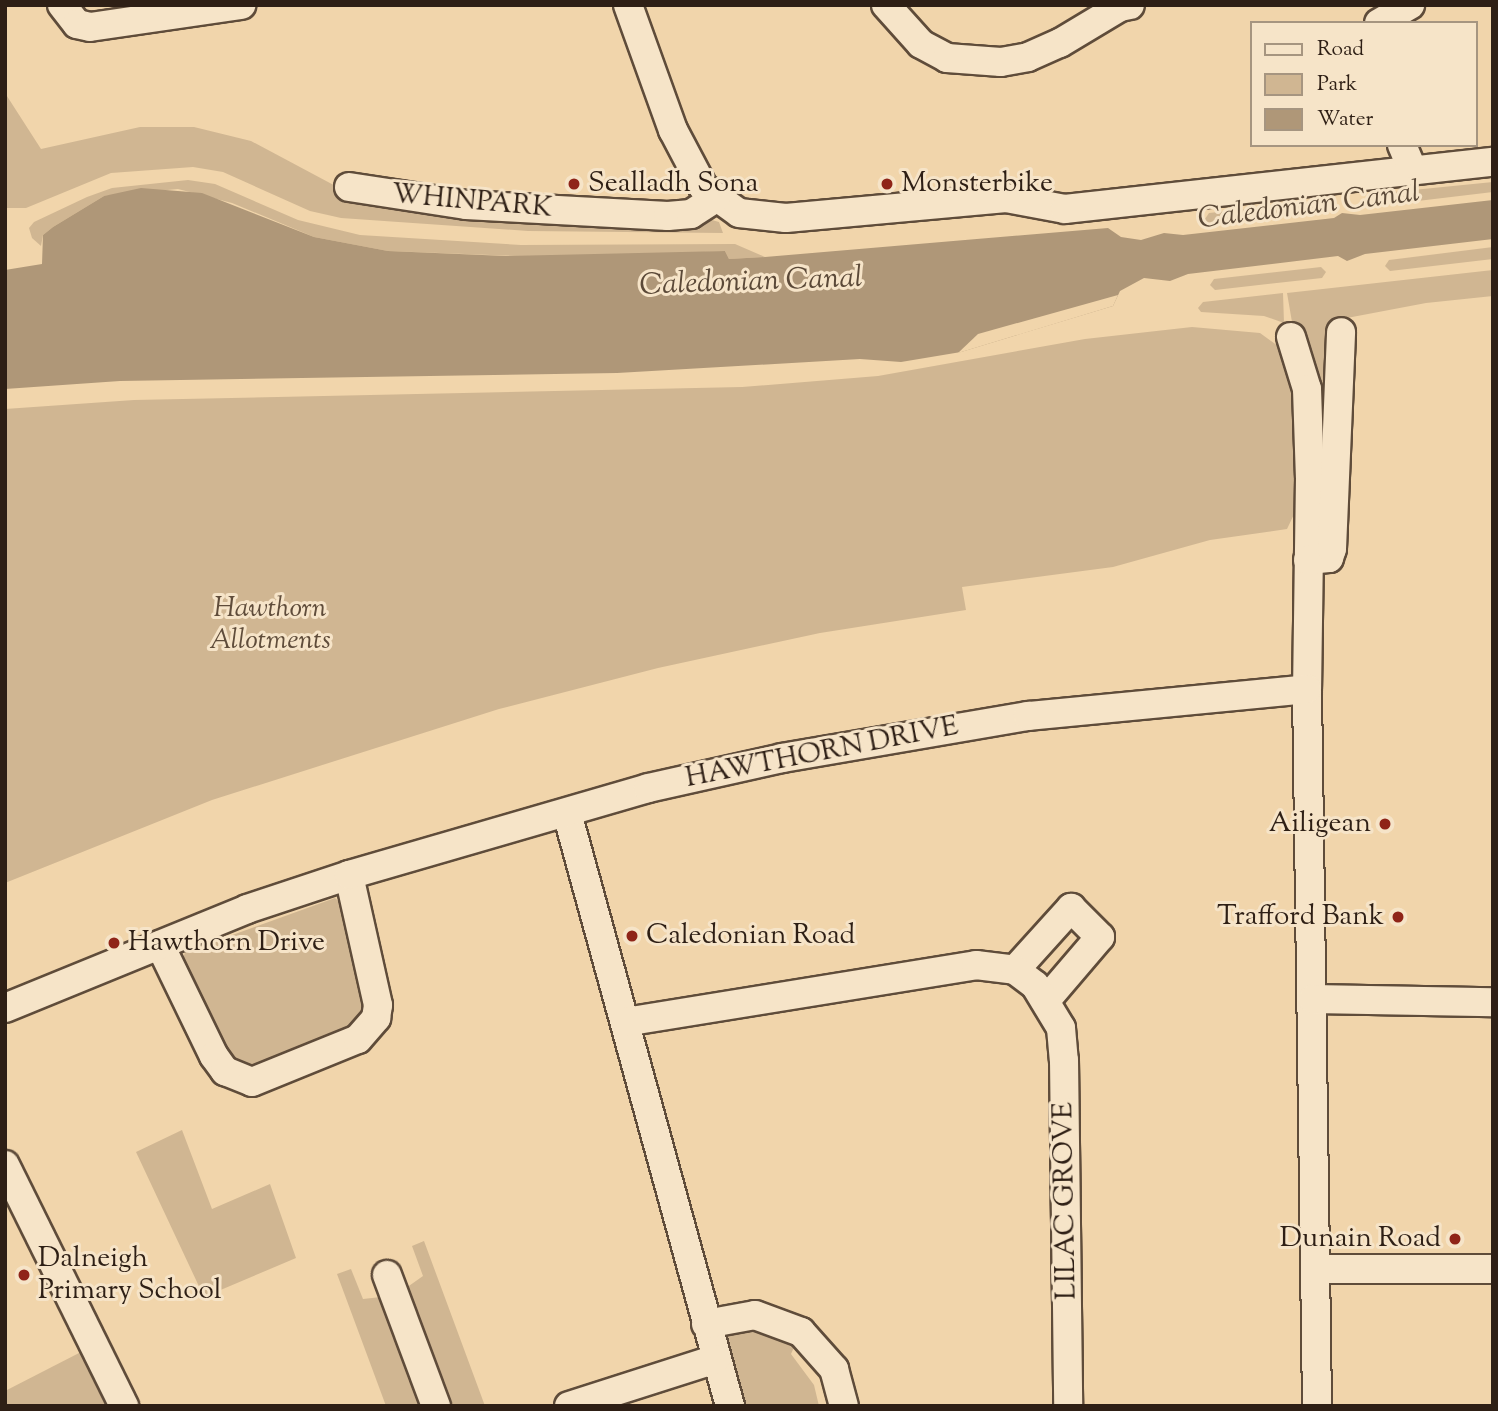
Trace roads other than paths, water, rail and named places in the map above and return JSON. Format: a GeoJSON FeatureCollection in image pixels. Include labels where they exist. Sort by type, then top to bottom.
{"type":"FeatureCollection","features":[{"type":"Feature","properties":{"kind":"street"},"geometry":{"type":"LineString","coordinates":[[62,5],[77,24],[90,27],[241,5]]}},
{"type":"Feature","properties":{"kind":"street"},"geometry":{"type":"LineString","coordinates":[[628,5],[673,130],[703,187],[739,212],[786,218],[1006,198],[1065,209],[1493,162]]}},
{"type":"Feature","properties":{"kind":"street"},"geometry":{"type":"LineString","coordinates":[[886,5],[921,44],[947,58],[989,62],[1028,57],[1130,5]]}},
{"type":"Feature","properties":{"kind":"street"},"geometry":{"type":"LineString","coordinates":[[1382,21],[1410,5]]}},
{"type":"Feature","properties":{"kind":"street"},"geometry":{"type":"LineString","coordinates":[[1403,147],[1413,171]]}},
{"type":"Feature","properties":{"kind":"street","name":"WHINPARK"},"geometry":{"type":"LineString","coordinates":[[349,187],[466,205],[668,216],[691,214],[716,198]]}},
{"type":"Feature","properties":{"kind":"street"},"geometry":{"type":"LineString","coordinates":[[1308,560],[1329,558],[1332,549],[1341,332]]}},
{"type":"Feature","properties":{"kind":"street"},"geometry":{"type":"LineString","coordinates":[[1292,337],[1307,389],[1307,689],[1317,1406]]}},
{"type":"Feature","properties":{"kind":"street","name":"HAWTHORN DRIVE"},"geometry":{"type":"LineString","coordinates":[[5,1008],[160,945],[349,874],[702,775],[870,741],[1124,704],[1307,689]]}},
{"type":"Feature","properties":{"kind":"street"},"geometry":{"type":"LineString","coordinates":[[567,813],[730,1406]]}},
{"type":"Feature","properties":{"kind":"street"},"geometry":{"type":"LineString","coordinates":[[160,945],[214,1056],[225,1071],[252,1082],[358,1040],[376,1018],[378,1005],[349,874]]}},
{"type":"Feature","properties":{"kind":"street"},"geometry":{"type":"LineString","coordinates":[[625,1022],[933,969],[976,965],[1015,970],[1071,908],[1100,937],[1047,999]]}},
{"type":"Feature","properties":{"kind":"street","name":"LILAC GROVE"},"geometry":{"type":"LineString","coordinates":[[1015,970],[1047,999],[1061,1028],[1064,1060],[1069,1406]]}},
{"type":"Feature","properties":{"kind":"street"},"geometry":{"type":"LineString","coordinates":[[1312,999],[1493,1002]]}},
{"type":"Feature","properties":{"kind":"street"},"geometry":{"type":"LineString","coordinates":[[5,1166],[124,1406]]}},
{"type":"Feature","properties":{"kind":"street"},"geometry":{"type":"LineString","coordinates":[[1317,1269],[1493,1269]]}},
{"type":"Feature","properties":{"kind":"street"},"geometry":{"type":"LineString","coordinates":[[388,1274],[436,1406]]}},
{"type":"Feature","properties":{"kind":"street"},"geometry":{"type":"LineString","coordinates":[[706,1324],[755,1315],[801,1332],[834,1369],[844,1406]]}},
{"type":"Feature","properties":{"kind":"street"},"geometry":{"type":"LineString","coordinates":[[569,1406],[716,1359]]}},
{"type":"Feature","properties":{"kind":"water","name":"Caledonian Canal"},"geometry":{"type":"Polygon","coordinates":[[[141,188],[202,193],[314,237],[388,251],[506,256],[725,251],[729,259],[1108,228],[1121,237],[1141,240],[1164,233],[1183,235],[1334,218],[1342,213],[1360,215],[1493,200],[1493,239],[1365,254],[1347,261],[1338,256],[1188,274],[1170,281],[1144,278],[1120,291],[1113,306],[961,352],[901,362],[860,359],[617,373],[120,381],[5,389],[5,270],[42,264],[43,235],[53,227],[104,196],[141,188]]]}},
{"type":"Feature","properties":{"kind":"place","name":"Sealladh Sona"},"geometry":{"type":"Point","coordinates":[574,184]}},
{"type":"Feature","properties":{"kind":"place","name":"Monsterbike"},"geometry":{"type":"Point","coordinates":[887,184]}},
{"type":"Feature","properties":{"kind":"place","name":"Ailigean"},"geometry":{"type":"Point","coordinates":[1385,824]}},
{"type":"Feature","properties":{"kind":"place","name":"Trafford Bank"},"geometry":{"type":"Point","coordinates":[1398,917]}},
{"type":"Feature","properties":{"kind":"place","name":"Caledonian Road"},"geometry":{"type":"Point","coordinates":[632,936]}},
{"type":"Feature","properties":{"kind":"place","name":"Hawthorn Drive"},"geometry":{"type":"Point","coordinates":[114,943]}},
{"type":"Feature","properties":{"kind":"place","name":"Dunain Road"},"geometry":{"type":"Point","coordinates":[1455,1239]}},
{"type":"Feature","properties":{"kind":"place","name":"Dalneigh Primary School"},"geometry":{"type":"Point","coordinates":[24,1275]}},
{"type":"Feature","properties":{"kind":"park label","name":"Hawthorn Allotments"},"geometry":{"type":"Point","coordinates":[270,625]}}]}
